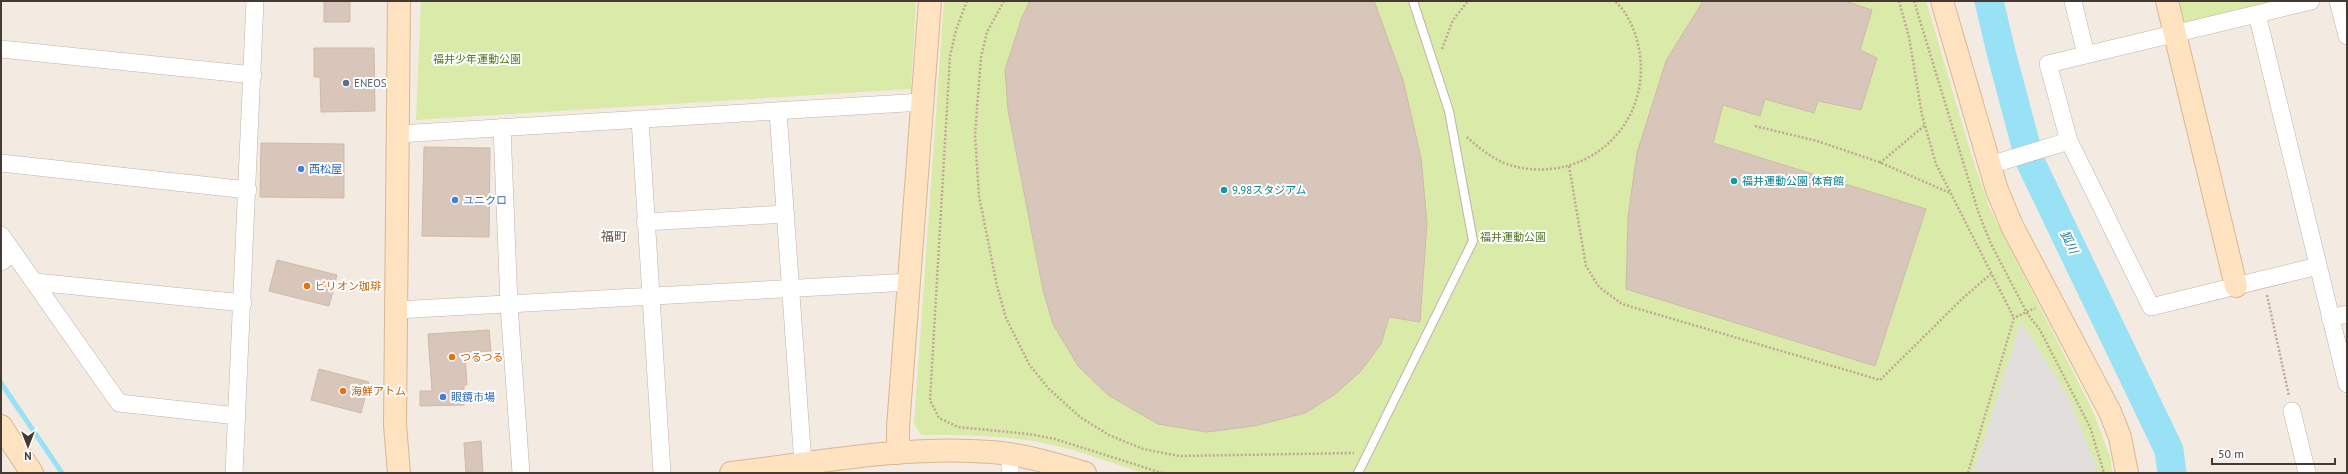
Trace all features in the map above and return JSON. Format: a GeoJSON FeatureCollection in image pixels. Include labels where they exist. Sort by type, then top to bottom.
{"type":"FeatureCollection","features":[{"type":"Feature","properties":{"kind":"street"},"geometry":{"type":"LineString","coordinates":[[234,473],[243,303],[255,1]]}},
{"type":"Feature","properties":{"kind":"street"},"geometry":{"type":"LineString","coordinates":[[399,1],[395,425],[399,473]]}},
{"type":"Feature","properties":{"kind":"street"},"geometry":{"type":"LineString","coordinates":[[898,453],[898,427],[930,1]]}},
{"type":"Feature","properties":{"kind":"street"},"geometry":{"type":"LineString","coordinates":[[1942,1],[1996,163],[1997,190],[2012,226],[2110,412],[2120,437],[2127,473]]}},
{"type":"Feature","properties":{"kind":"street"},"geometry":{"type":"LineString","coordinates":[[2073,1],[2086,55]]}},
{"type":"Feature","properties":{"kind":"street"},"geometry":{"type":"LineString","coordinates":[[2167,1],[2236,286]]}},
{"type":"Feature","properties":{"kind":"street"},"geometry":{"type":"LineString","coordinates":[[2311,1],[2048,64],[2069,141],[2151,306],[2318,266]]}},
{"type":"Feature","properties":{"kind":"street"},"geometry":{"type":"LineString","coordinates":[[2338,1],[2347,36]]}},
{"type":"Feature","properties":{"kind":"street"},"geometry":{"type":"LineString","coordinates":[[2258,14],[2347,384]]}},
{"type":"Feature","properties":{"kind":"street"},"geometry":{"type":"LineString","coordinates":[[1,49],[253,75]]}},
{"type":"Feature","properties":{"kind":"street"},"geometry":{"type":"LineString","coordinates":[[398,134],[923,102]]}},
{"type":"Feature","properties":{"kind":"street"},"geometry":{"type":"LineString","coordinates":[[778,111],[803,464]]}},
{"type":"Feature","properties":{"kind":"street"},"geometry":{"type":"LineString","coordinates":[[640,119],[645,222],[662,473]]}},
{"type":"Feature","properties":{"kind":"street"},"geometry":{"type":"LineString","coordinates":[[502,127],[510,305],[521,473]]}},
{"type":"Feature","properties":{"kind":"street"},"geometry":{"type":"LineString","coordinates":[[1996,163],[2069,141]]}},
{"type":"Feature","properties":{"kind":"street"},"geometry":{"type":"LineString","coordinates":[[1,163],[248,190]]}},
{"type":"Feature","properties":{"kind":"street"},"geometry":{"type":"LineString","coordinates":[[645,222],[786,214]]}},
{"type":"Feature","properties":{"kind":"street"},"geometry":{"type":"LineString","coordinates":[[1,235],[7,258],[35,282],[119,403],[237,416]]}},
{"type":"Feature","properties":{"kind":"street"},"geometry":{"type":"LineString","coordinates":[[35,282],[243,303]]}},
{"type":"Feature","properties":{"kind":"street"},"geometry":{"type":"LineString","coordinates":[[396,310],[510,305],[910,282]]}},
{"type":"Feature","properties":{"kind":"street"},"geometry":{"type":"LineString","coordinates":[[2330,318],[2347,314]]}},
{"type":"Feature","properties":{"kind":"street"},"geometry":{"type":"LineString","coordinates":[[2292,411],[2307,473]]}},
{"type":"Feature","properties":{"kind":"street"},"geometry":{"type":"LineString","coordinates":[[1,426],[32,473]]}},
{"type":"Feature","properties":{"kind":"street"},"geometry":{"type":"LineString","coordinates":[[731,473],[898,453],[958,450],[1010,464],[1085,473]]}},
{"type":"Feature","properties":{"kind":"lane"},"geometry":{"type":"LineString","coordinates":[[1358,473],[1473,241],[1449,111],[1413,1]]}},
{"type":"Feature","properties":{"kind":"path"},"geometry":{"type":"LineString","coordinates":[[967,1],[956,30],[950,56],[930,400],[939,418],[958,427],[1029,434],[1055,439],[1162,473]]}},
{"type":"Feature","properties":{"kind":"path"},"geometry":{"type":"LineString","coordinates":[[1004,1],[987,32],[981,57],[975,135],[979,196],[1006,318],[1029,364],[1048,388],[1080,417],[1109,435],[1142,449],[1178,456],[1368,453]]}},
{"type":"Feature","properties":{"kind":"path"},"geometry":{"type":"LineString","coordinates":[[1442,51],[1453,20],[1468,1]]}},
{"type":"Feature","properties":{"kind":"path"},"geometry":{"type":"LineString","coordinates":[[1464,135],[1486,154],[1512,166],[1540,170],[1568,166],[1599,152],[1622,130],[1638,100],[1643,68],[1637,36],[1621,6],[1615,1]]}},
{"type":"Feature","properties":{"kind":"path"},"geometry":{"type":"LineString","coordinates":[[1899,1],[1909,37],[1925,125],[1936,164],[2014,318],[1968,473]]}},
{"type":"Feature","properties":{"kind":"path"},"geometry":{"type":"LineString","coordinates":[[1880,163],[1925,125]]}},
{"type":"Feature","properties":{"kind":"path"},"geometry":{"type":"LineString","coordinates":[[1756,126],[1817,141],[1880,163],[1950,194]]}},
{"type":"Feature","properties":{"kind":"path"},"geometry":{"type":"LineString","coordinates":[[1568,166],[1586,266],[1599,287],[1622,304],[1880,380],[1964,297],[1991,274]]}},
{"type":"Feature","properties":{"kind":"path"},"geometry":{"type":"LineString","coordinates":[[2263,279],[2292,411]]}},
{"type":"Feature","properties":{"kind":"path"},"geometry":{"type":"LineString","coordinates":[[2014,318],[2051,299]]}},
{"type":"Feature","properties":{"kind":"green space","name":"福井少年運動公園"},"geometry":{"type":"Polygon","coordinates":[[[421,1],[916,1],[911,89],[416,120],[421,1]]]}},
{"type":"Feature","properties":{"kind":"green space","name":"福井運動公園"},"geometry":{"type":"Polygon","coordinates":[[[944,1],[1926,1],[1972,157],[1990,209],[2094,413],[2111,460],[2112,473],[1144,473],[1075,451],[1033,441],[991,436],[921,435],[914,424],[944,1]]]}},
{"type":"Feature","properties":{"kind":"green space"},"geometry":{"type":"Polygon","coordinates":[[[2175,1],[2278,1],[2180,25],[2175,1]]]}},
{"type":"Feature","properties":{"kind":"shaded area"},"geometry":{"type":"Polygon","coordinates":[[[2021,321],[2070,399],[2099,473],[1973,473],[2021,321]]]}},
{"type":"Feature","properties":{"kind":"building"},"geometry":{"type":"Polygon","coordinates":[[[324,1],[350,1],[350,22],[324,22],[324,1]]]}},
{"type":"Feature","properties":{"kind":"building","name":"9.98スタジアム"},"geometry":{"type":"Polygon","coordinates":[[[1030,1],[1374,1],[1403,80],[1421,158],[1427,223],[1420,322],[1389,317],[1381,344],[1360,372],[1334,395],[1305,413],[1254,426],[1207,432],[1158,424],[1108,395],[1078,366],[1053,324],[1043,290],[1008,110],[1005,70],[1022,17],[1030,1]]]}},
{"type":"Feature","properties":{"kind":"building","name":"福井運動公園 体育館"},"geometry":{"type":"Polygon","coordinates":[[[1703,1],[1845,1],[1872,10],[1860,50],[1877,58],[1861,110],[1818,101],[1814,113],[1765,99],[1760,116],[1723,105],[1713,143],[1926,209],[1875,366],[1626,289],[1628,217],[1637,153],[1666,61],[1703,1]]]}},
{"type":"Feature","properties":{"kind":"building"},"geometry":{"type":"Polygon","coordinates":[[[314,48],[374,48],[375,111],[321,112],[320,77],[314,77],[314,48]]]}},
{"type":"Feature","properties":{"kind":"building"},"geometry":{"type":"Polygon","coordinates":[[[261,143],[344,144],[344,198],[260,197],[261,143]]]}},
{"type":"Feature","properties":{"kind":"building"},"geometry":{"type":"Polygon","coordinates":[[[424,147],[490,148],[489,237],[422,236],[424,147]]]}},
{"type":"Feature","properties":{"kind":"building"},"geometry":{"type":"Polygon","coordinates":[[[277,260],[337,275],[329,306],[269,291],[277,260]]]}},
{"type":"Feature","properties":{"kind":"building"},"geometry":{"type":"Polygon","coordinates":[[[489,330],[491,351],[465,352],[467,385],[464,385],[464,405],[420,406],[420,391],[432,391],[428,334],[489,330]]]}},
{"type":"Feature","properties":{"kind":"building"},"geometry":{"type":"Polygon","coordinates":[[[319,369],[369,382],[361,413],[311,400],[319,369]]]}},
{"type":"Feature","properties":{"kind":"building"},"geometry":{"type":"Polygon","coordinates":[[[481,441],[483,473],[466,473],[464,443],[481,441]]]}},
{"type":"Feature","properties":{"kind":"waterway","name":"狐川"},"geometry":{"type":"LineString","coordinates":[[1989,1],[2030,161],[2169,450],[2172,473]]}},
{"type":"Feature","properties":{"kind":"waterway"},"geometry":{"type":"LineString","coordinates":[[1,383],[62,473]]}},
{"type":"Feature","properties":{"kind":"place","name":"ENEOS"},"geometry":{"type":"Point","coordinates":[346,83]}},
{"type":"Feature","properties":{"kind":"place","name":"西松屋"},"geometry":{"type":"Point","coordinates":[301,169]}},
{"type":"Feature","properties":{"kind":"place","name":"福井運動公園 体育館"},"geometry":{"type":"Point","coordinates":[1734,181]}},
{"type":"Feature","properties":{"kind":"place","name":"9.98スタジアム"},"geometry":{"type":"Point","coordinates":[1224,190]}},
{"type":"Feature","properties":{"kind":"place","name":"ユニクロ"},"geometry":{"type":"Point","coordinates":[455,200]}},
{"type":"Feature","properties":{"kind":"place","name":"ビリオン珈琲"},"geometry":{"type":"Point","coordinates":[307,286]}},
{"type":"Feature","properties":{"kind":"place","name":"つるつる"},"geometry":{"type":"Point","coordinates":[452,357]}},
{"type":"Feature","properties":{"kind":"place","name":"海鮮アトム"},"geometry":{"type":"Point","coordinates":[343,391]}},
{"type":"Feature","properties":{"kind":"place","name":"眼鏡市場"},"geometry":{"type":"Point","coordinates":[443,397]}},
{"type":"Feature","properties":{"kind":"district","name":"福町"},"geometry":{"type":"Point","coordinates":[614,236]}}]}
